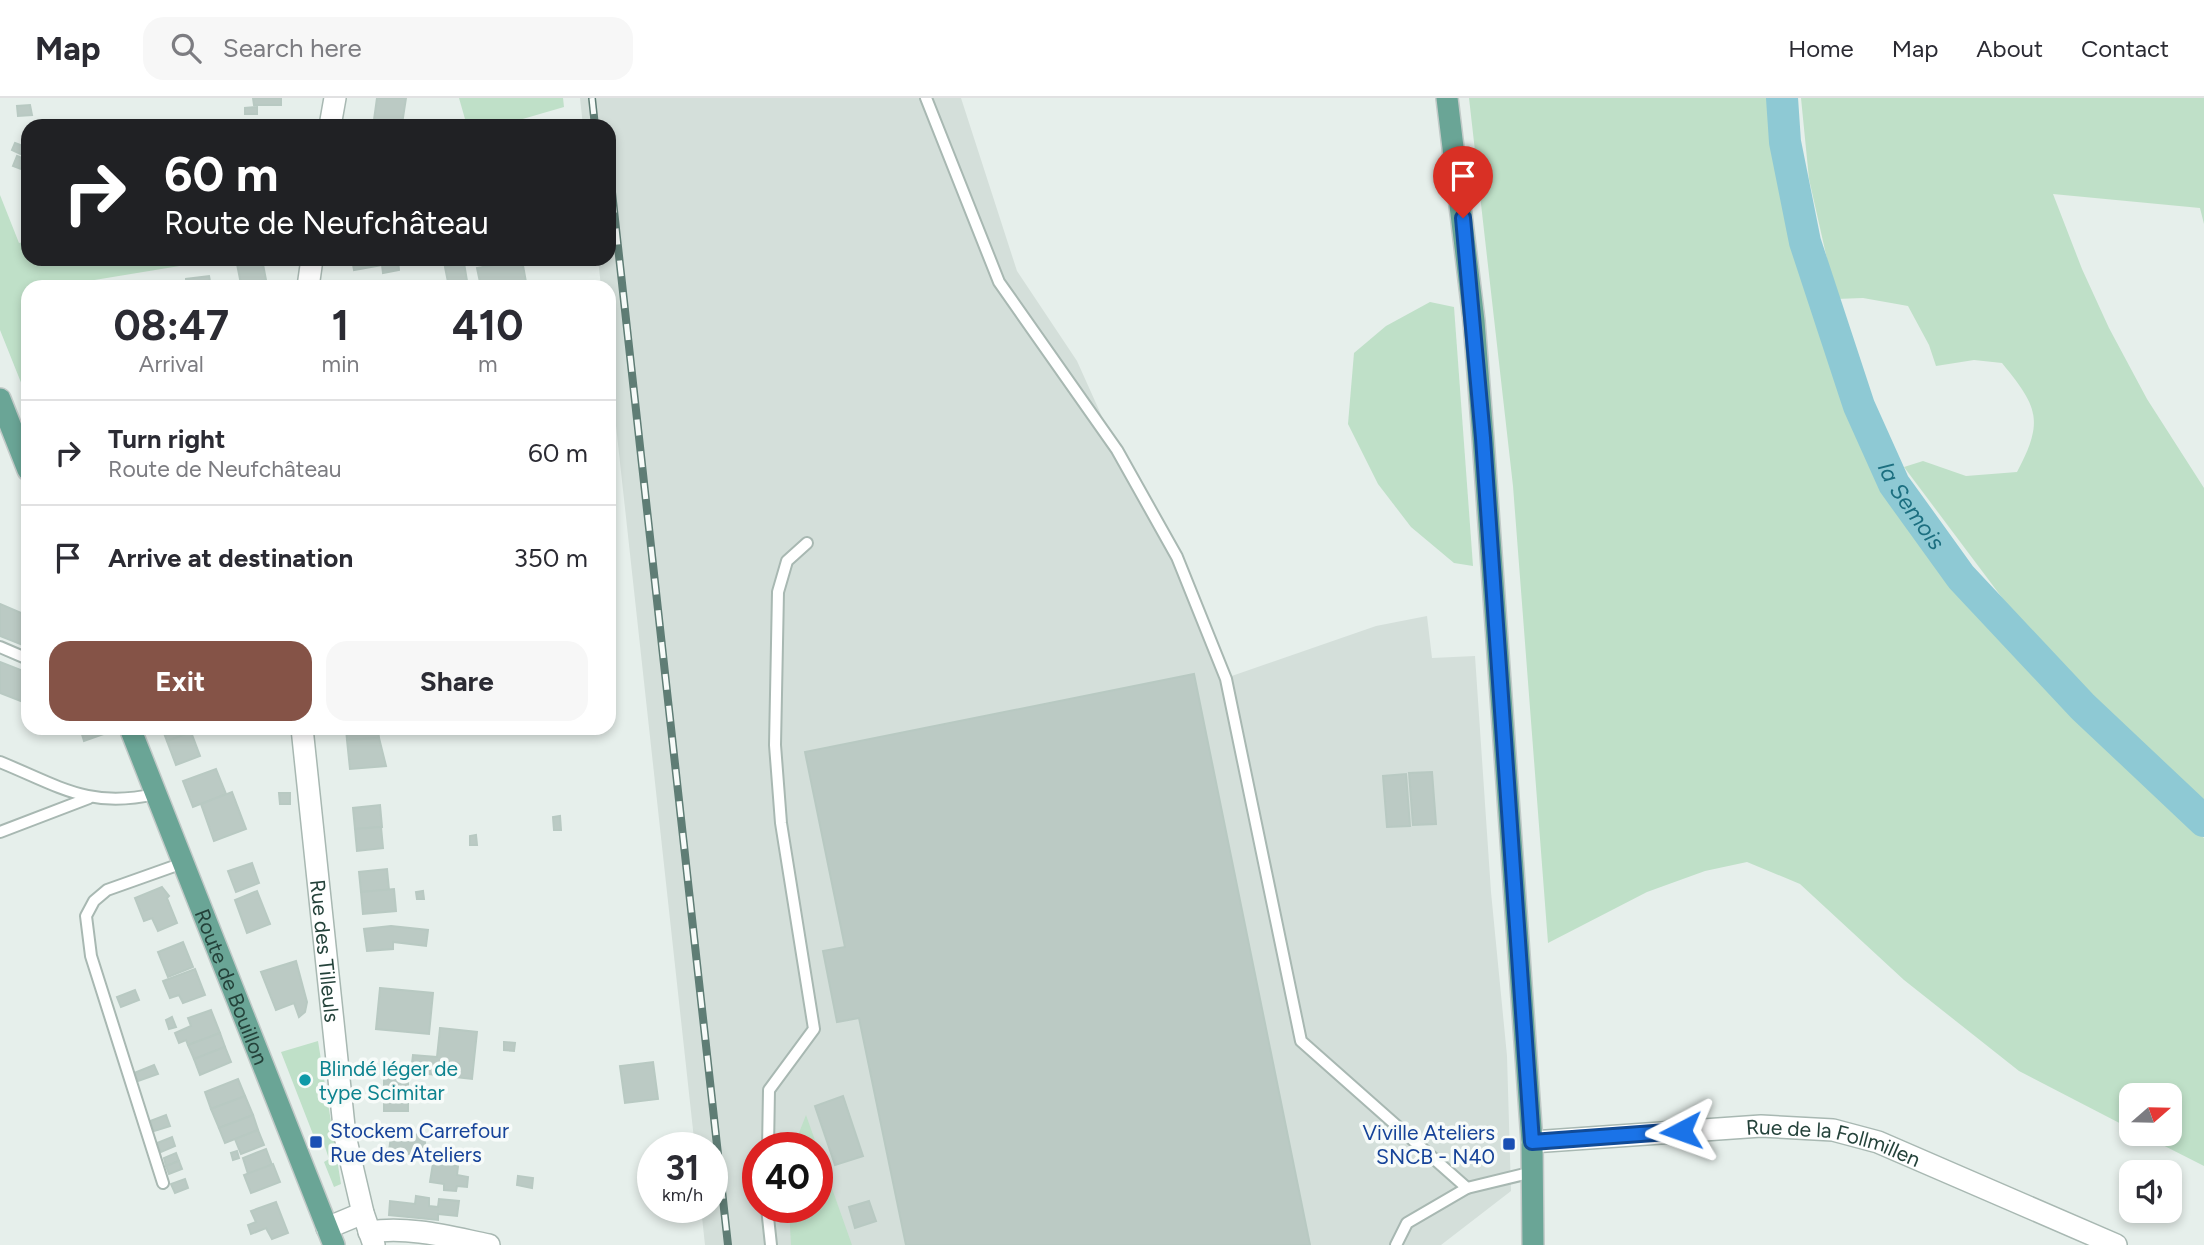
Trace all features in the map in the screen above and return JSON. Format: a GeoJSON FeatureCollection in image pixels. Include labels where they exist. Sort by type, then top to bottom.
{"type":"FeatureCollection","features":[{"type":"Feature","properties":{"kind":"main road"},"geometry":{"type":"LineString","coordinates":[[1447,98],[1476,347],[1532,1142],[1533,1245]]}},
{"type":"Feature","properties":{"kind":"main road"},"geometry":{"type":"LineString","coordinates":[[0,399],[21,452]]}},
{"type":"Feature","properties":{"kind":"main road","name":"Route de Bouillon"},"geometry":{"type":"LineString","coordinates":[[133,735],[330,1236]]}},
{"type":"Feature","properties":{"kind":"street"},"geometry":{"type":"LineString","coordinates":[[331,119],[335,98]]}},
{"type":"Feature","properties":{"kind":"street","name":"Rue des Tilleuls"},"geometry":{"type":"LineString","coordinates":[[303,735],[345,1136],[365,1234]]}},
{"type":"Feature","properties":{"kind":"street","name":"Rue de la Follmillen"},"geometry":{"type":"LineString","coordinates":[[1532,1142],[1761,1126],[1833,1130],[1878,1142],[2116,1245]]}},
{"type":"Feature","properties":{"kind":"street"},"geometry":{"type":"LineString","coordinates":[[330,1236],[394,1229],[423,1231],[489,1245]]}},
{"type":"Feature","properties":{"kind":"lane"},"geometry":{"type":"LineString","coordinates":[[926,98],[999,282],[1117,450],[1177,557],[1226,679],[1301,1041],[1467,1188]]}},
{"type":"Feature","properties":{"kind":"lane"},"geometry":{"type":"LineString","coordinates":[[768,1132],[769,1090],[814,1029],[781,824],[775,745],[778,592],[787,561],[807,543]]}},
{"type":"Feature","properties":{"kind":"lane"},"geometry":{"type":"LineString","coordinates":[[0,647],[21,656]]}},
{"type":"Feature","properties":{"kind":"lane"},"geometry":{"type":"LineString","coordinates":[[0,762],[89,798],[127,800],[155,794]]}},
{"type":"Feature","properties":{"kind":"lane"},"geometry":{"type":"LineString","coordinates":[[0,832],[89,798]]}},
{"type":"Feature","properties":{"kind":"lane"},"geometry":{"type":"LineString","coordinates":[[163,1183],[91,956],[86,936],[86,916],[94,901],[107,890],[183,863]]}},
{"type":"Feature","properties":{"kind":"lane"},"geometry":{"type":"LineString","coordinates":[[1396,1245],[1407,1223],[1467,1188],[1533,1172]]}},
{"type":"Feature","properties":{"kind":"lane"},"geometry":{"type":"LineString","coordinates":[[769,1223],[771,1245]]}},
{"type":"Feature","properties":{"kind":"shaded area"},"geometry":{"type":"Polygon","coordinates":[[[580,98],[961,98],[1017,271],[1077,361],[1117,450],[1177,557],[1226,678],[1376,626],[1427,616],[1432,658],[1475,656],[1491,892],[1507,1056],[1511,1191],[1441,1245],[705,1245],[703,1223],[728,1223],[728,1132],[693,1132],[616,426],[616,280],[600,280],[599,266],[616,266],[616,119],[582,119],[580,98]]]}},
{"type":"Feature","properties":{"kind":"green space"},"geometry":{"type":"Polygon","coordinates":[[[459,98],[563,98],[564,107],[523,119],[465,119],[459,98]]]}},
{"type":"Feature","properties":{"kind":"green space"},"geometry":{"type":"Polygon","coordinates":[[[1469,98],[1769,98],[1772,144],[1791,246],[1848,408],[1884,492],[1949,584],[2075,714],[2204,838],[2204,1166],[2165,1146],[2182,1146],[2182,1083],[2119,1083],[2119,1123],[2019,1071],[1904,980],[1800,884],[1747,862],[1705,871],[1647,892],[1548,943],[1513,486],[1469,98]]]}},
{"type":"Feature","properties":{"kind":"green space"},"geometry":{"type":"Polygon","coordinates":[[[1801,98],[2204,98],[2204,224],[2200,208],[2053,194],[2082,269],[2109,328],[2147,399],[2204,488],[2204,808],[2092,704],[2012,611],[1904,467],[1923,461],[1966,476],[2017,472],[2026,454],[2034,426],[2030,403],[2002,363],[1974,360],[1936,366],[1929,345],[1908,306],[1863,298],[1836,299],[1809,179],[1801,98]]]}},
{"type":"Feature","properties":{"kind":"green space"},"geometry":{"type":"Polygon","coordinates":[[[0,195],[21,243],[21,266],[180,266],[94,280],[21,280],[21,382],[0,330],[0,195]]]}},
{"type":"Feature","properties":{"kind":"green space"},"geometry":{"type":"Polygon","coordinates":[[[1430,302],[1454,307],[1473,566],[1454,563],[1411,527],[1378,484],[1348,424],[1354,353],[1386,326],[1430,302]]]}},
{"type":"Feature","properties":{"kind":"green space"},"geometry":{"type":"Polygon","coordinates":[[[318,1041],[341,1184],[334,1187],[324,1162],[329,1159],[323,1141],[316,1142],[281,1052],[318,1041]]]}},
{"type":"Feature","properties":{"kind":"green space"},"geometry":{"type":"Polygon","coordinates":[[[806,1115],[812,1132],[799,1132],[806,1115]]]}},
{"type":"Feature","properties":{"kind":"green space"},"geometry":{"type":"Polygon","coordinates":[[[833,1191],[852,1245],[791,1245],[790,1223],[833,1223],[833,1191]]]}},
{"type":"Feature","properties":{"kind":"building"},"geometry":{"type":"Polygon","coordinates":[[[253,98],[281,98],[281,105],[254,105],[253,98]]]}},
{"type":"Feature","properties":{"kind":"building"},"geometry":{"type":"Polygon","coordinates":[[[377,98],[406,98],[403,119],[374,119],[377,98]]]}},
{"type":"Feature","properties":{"kind":"building"},"geometry":{"type":"Polygon","coordinates":[[[30,105],[32,115],[18,116],[17,106],[30,105]]]}},
{"type":"Feature","properties":{"kind":"building"},"geometry":{"type":"Polygon","coordinates":[[[257,107],[257,114],[245,114],[245,108],[257,107]]]}},
{"type":"Feature","properties":{"kind":"building"},"geometry":{"type":"Polygon","coordinates":[[[15,143],[21,145],[21,154],[12,150],[15,143]]]}},
{"type":"Feature","properties":{"kind":"building"},"geometry":{"type":"Polygon","coordinates":[[[17,156],[21,158],[21,169],[13,166],[17,156]]]}},
{"type":"Feature","properties":{"kind":"building"},"geometry":{"type":"Polygon","coordinates":[[[237,266],[263,266],[266,280],[240,280],[237,266]]]}},
{"type":"Feature","properties":{"kind":"building"},"geometry":{"type":"Polygon","coordinates":[[[353,266],[376,266],[354,270],[353,266]]]}},
{"type":"Feature","properties":{"kind":"building"},"geometry":{"type":"Polygon","coordinates":[[[382,266],[399,266],[399,270],[383,273],[382,266]]]}},
{"type":"Feature","properties":{"kind":"building"},"geometry":{"type":"Polygon","coordinates":[[[464,266],[467,280],[448,280],[445,267],[464,266]]]}},
{"type":"Feature","properties":{"kind":"building"},"geometry":{"type":"Polygon","coordinates":[[[523,266],[526,280],[480,280],[477,268],[523,266]]]}},
{"type":"Feature","properties":{"kind":"building"},"geometry":{"type":"Polygon","coordinates":[[[209,276],[210,280],[186,280],[209,276]]]}},
{"type":"Feature","properties":{"kind":"building"},"geometry":{"type":"Polygon","coordinates":[[[0,604],[21,613],[21,644],[0,636],[0,604]]]}},
{"type":"Feature","properties":{"kind":"building"},"geometry":{"type":"Polygon","coordinates":[[[0,662],[21,670],[21,701],[0,693],[0,662]]]}},
{"type":"Feature","properties":{"kind":"building"},"geometry":{"type":"Polygon","coordinates":[[[1194,674],[1310,1245],[906,1245],[859,1018],[837,1022],[823,951],[845,947],[805,752],[1194,674]]]}},
{"type":"Feature","properties":{"kind":"building"},"geometry":{"type":"Polygon","coordinates":[[[82,735],[101,735],[84,741],[82,735]]]}},
{"type":"Feature","properties":{"kind":"building"},"geometry":{"type":"Polygon","coordinates":[[[165,735],[184,735],[167,741],[165,735]]]}},
{"type":"Feature","properties":{"kind":"building"},"geometry":{"type":"Polygon","coordinates":[[[183,735],[192,735],[200,756],[176,765],[167,741],[183,735]]]}},
{"type":"Feature","properties":{"kind":"building"},"geometry":{"type":"Polygon","coordinates":[[[347,735],[379,735],[379,738],[347,740],[347,735]]]}},
{"type":"Feature","properties":{"kind":"building"},"geometry":{"type":"Polygon","coordinates":[[[379,738],[386,766],[350,769],[347,740],[379,738]]]}},
{"type":"Feature","properties":{"kind":"building"},"geometry":{"type":"Polygon","coordinates":[[[216,769],[226,794],[193,807],[183,781],[216,769]]]}},
{"type":"Feature","properties":{"kind":"building"},"geometry":{"type":"Polygon","coordinates":[[[1432,772],[1436,824],[1413,825],[1409,773],[1432,772]]]}},
{"type":"Feature","properties":{"kind":"building"},"geometry":{"type":"Polygon","coordinates":[[[1406,774],[1410,826],[1387,827],[1383,776],[1406,774]]]}},
{"type":"Feature","properties":{"kind":"building"},"geometry":{"type":"Polygon","coordinates":[[[232,792],[246,829],[214,841],[201,804],[232,792]]]}},
{"type":"Feature","properties":{"kind":"building"},"geometry":{"type":"Polygon","coordinates":[[[279,793],[290,793],[290,804],[280,804],[279,793]]]}},
{"type":"Feature","properties":{"kind":"building"},"geometry":{"type":"Polygon","coordinates":[[[380,805],[382,827],[355,829],[353,808],[380,805]]]}},
{"type":"Feature","properties":{"kind":"building"},"geometry":{"type":"Polygon","coordinates":[[[560,816],[561,830],[554,830],[553,817],[560,816]]]}},
{"type":"Feature","properties":{"kind":"building"},"geometry":{"type":"Polygon","coordinates":[[[381,827],[383,848],[357,851],[355,829],[381,827]]]}},
{"type":"Feature","properties":{"kind":"building"},"geometry":{"type":"Polygon","coordinates":[[[476,835],[477,845],[470,845],[470,836],[476,835]]]}},
{"type":"Feature","properties":{"kind":"building"},"geometry":{"type":"Polygon","coordinates":[[[252,863],[259,883],[236,892],[228,871],[252,863]]]}},
{"type":"Feature","properties":{"kind":"building"},"geometry":{"type":"Polygon","coordinates":[[[387,869],[389,890],[361,892],[359,872],[387,869]]]}},
{"type":"Feature","properties":{"kind":"building"},"geometry":{"type":"Polygon","coordinates":[[[162,887],[169,896],[167,898],[177,923],[158,931],[152,918],[144,921],[135,898],[162,887]]]}},
{"type":"Feature","properties":{"kind":"building"},"geometry":{"type":"Polygon","coordinates":[[[394,889],[396,911],[363,914],[361,892],[394,889]]]}},
{"type":"Feature","properties":{"kind":"building"},"geometry":{"type":"Polygon","coordinates":[[[257,891],[270,924],[247,933],[235,900],[257,891]]]}},
{"type":"Feature","properties":{"kind":"building"},"geometry":{"type":"Polygon","coordinates":[[[423,891],[424,899],[417,899],[416,892],[423,891]]]}},
{"type":"Feature","properties":{"kind":"building"},"geometry":{"type":"Polygon","coordinates":[[[391,926],[428,930],[426,946],[393,942],[393,949],[367,951],[364,929],[391,926]]]}},
{"type":"Feature","properties":{"kind":"building"},"geometry":{"type":"Polygon","coordinates":[[[183,942],[193,967],[168,977],[158,952],[183,942]]]}},
{"type":"Feature","properties":{"kind":"building"},"geometry":{"type":"Polygon","coordinates":[[[296,961],[307,1002],[305,1012],[299,1017],[294,1003],[276,1010],[261,972],[296,961]]]}},
{"type":"Feature","properties":{"kind":"building"},"geometry":{"type":"Polygon","coordinates":[[[195,969],[205,995],[183,1003],[179,995],[170,998],[163,981],[195,969]]]}},
{"type":"Feature","properties":{"kind":"building"},"geometry":{"type":"Polygon","coordinates":[[[380,988],[433,993],[429,1034],[376,1029],[380,988]]]}},
{"type":"Feature","properties":{"kind":"building"},"geometry":{"type":"Polygon","coordinates":[[[135,990],[139,1000],[121,1007],[117,997],[135,990]]]}},
{"type":"Feature","properties":{"kind":"building"},"geometry":{"type":"Polygon","coordinates":[[[211,1010],[220,1033],[188,1045],[186,1040],[179,1043],[175,1033],[191,1026],[188,1018],[211,1010]]]}},
{"type":"Feature","properties":{"kind":"building"},"geometry":{"type":"Polygon","coordinates":[[[172,1017],[176,1027],[169,1029],[166,1020],[172,1017]]]}},
{"type":"Feature","properties":{"kind":"building"},"geometry":{"type":"Polygon","coordinates":[[[440,1028],[477,1032],[472,1079],[411,1072],[413,1055],[437,1057],[440,1028]]]}},
{"type":"Feature","properties":{"kind":"building"},"geometry":{"type":"Polygon","coordinates":[[[220,1033],[225,1047],[194,1059],[188,1045],[220,1033]]]}},
{"type":"Feature","properties":{"kind":"building"},"geometry":{"type":"Polygon","coordinates":[[[504,1042],[515,1043],[514,1051],[504,1050],[504,1042]]]}},
{"type":"Feature","properties":{"kind":"building"},"geometry":{"type":"Polygon","coordinates":[[[225,1047],[231,1062],[200,1075],[194,1059],[225,1047]]]}},
{"type":"Feature","properties":{"kind":"building"},"geometry":{"type":"Polygon","coordinates":[[[653,1062],[658,1099],[625,1103],[620,1066],[653,1062]]]}},
{"type":"Feature","properties":{"kind":"building"},"geometry":{"type":"Polygon","coordinates":[[[154,1065],[158,1074],[138,1081],[134,1073],[154,1065]]]}},
{"type":"Feature","properties":{"kind":"building"},"geometry":{"type":"Polygon","coordinates":[[[384,1078],[408,1080],[408,1111],[384,1111],[384,1078]]]}},
{"type":"Feature","properties":{"kind":"building"},"geometry":{"type":"Polygon","coordinates":[[[238,1079],[245,1096],[211,1109],[205,1092],[238,1079]]]}},
{"type":"Feature","properties":{"kind":"building"},"geometry":{"type":"Polygon","coordinates":[[[245,1096],[253,1115],[219,1128],[211,1109],[245,1096]]]}},
{"type":"Feature","properties":{"kind":"building"},"geometry":{"type":"Polygon","coordinates":[[[843,1096],[863,1156],[835,1165],[833,1132],[824,1132],[815,1106],[843,1096]]]}},
{"type":"Feature","properties":{"kind":"building"},"geometry":{"type":"Polygon","coordinates":[[[166,1115],[170,1126],[154,1131],[150,1121],[166,1115]]]}},
{"type":"Feature","properties":{"kind":"building"},"geometry":{"type":"Polygon","coordinates":[[[253,1115],[258,1130],[225,1143],[219,1128],[253,1115]]]}},
{"type":"Feature","properties":{"kind":"building"},"geometry":{"type":"Polygon","coordinates":[[[258,1130],[264,1145],[241,1154],[235,1139],[258,1130]]]}},
{"type":"Feature","properties":{"kind":"building"},"geometry":{"type":"Polygon","coordinates":[[[392,1130],[426,1136],[423,1156],[389,1151],[392,1130]]]}},
{"type":"Feature","properties":{"kind":"building"},"geometry":{"type":"Polygon","coordinates":[[[172,1137],[175,1146],[161,1152],[157,1143],[172,1137]]]}},
{"type":"Feature","properties":{"kind":"building"},"geometry":{"type":"Polygon","coordinates":[[[266,1149],[272,1165],[248,1174],[243,1158],[266,1149]]]}},
{"type":"Feature","properties":{"kind":"building"},"geometry":{"type":"Polygon","coordinates":[[[237,1151],[239,1158],[233,1160],[231,1153],[237,1151]]]}},
{"type":"Feature","properties":{"kind":"building"},"geometry":{"type":"Polygon","coordinates":[[[176,1153],[179,1161],[166,1166],[164,1158],[176,1153]]]}},
{"type":"Feature","properties":{"kind":"building"},"geometry":{"type":"Polygon","coordinates":[[[179,1161],[182,1169],[169,1174],[166,1166],[179,1161]]]}},
{"type":"Feature","properties":{"kind":"building"},"geometry":{"type":"Polygon","coordinates":[[[433,1163],[458,1166],[457,1175],[468,1177],[467,1187],[457,1186],[456,1191],[444,1190],[444,1184],[430,1182],[433,1163]]]}},
{"type":"Feature","properties":{"kind":"building"},"geometry":{"type":"Polygon","coordinates":[[[273,1164],[280,1182],[251,1193],[244,1175],[273,1164]]]}},
{"type":"Feature","properties":{"kind":"building"},"geometry":{"type":"Polygon","coordinates":[[[518,1176],[533,1178],[532,1188],[517,1185],[518,1176]]]}},
{"type":"Feature","properties":{"kind":"building"},"geometry":{"type":"Polygon","coordinates":[[[185,1179],[188,1188],[175,1193],[171,1184],[185,1179]]]}},
{"type":"Feature","properties":{"kind":"building"},"geometry":{"type":"Polygon","coordinates":[[[416,1196],[429,1198],[429,1206],[438,1207],[439,1199],[459,1201],[457,1216],[438,1214],[438,1220],[389,1215],[390,1201],[415,1204],[416,1196]]]}},
{"type":"Feature","properties":{"kind":"building"},"geometry":{"type":"Polygon","coordinates":[[[869,1201],[876,1221],[855,1228],[849,1207],[869,1201]]]}},
{"type":"Feature","properties":{"kind":"building"},"geometry":{"type":"Polygon","coordinates":[[[276,1202],[288,1233],[272,1239],[266,1228],[251,1234],[248,1225],[256,1222],[251,1211],[276,1202]]]}},
{"type":"Feature","properties":{"kind":"waterway","name":"la Semois"},"geometry":{"type":"LineString","coordinates":[[1782,98],[1785,142],[1805,242],[1859,406],[1894,484],[1961,577],[2083,707],[2204,821]]}},
{"type":"Feature","properties":{"kind":"railway"},"geometry":{"type":"LineString","coordinates":[[592,98],[594,119]]}},
{"type":"Feature","properties":{"kind":"railway"},"geometry":{"type":"LineString","coordinates":[[616,229],[728,1245]]}},
{"type":"Feature","properties":{"kind":"place","name":"Blindé léger de type Scimitar"},"geometry":{"type":"Point","coordinates":[305,1080]}},
{"type":"Feature","properties":{"kind":"place","name":"Stockem Carrefour Rue des Ateliers"},"geometry":{"type":"Point","coordinates":[316,1142]}},
{"type":"Feature","properties":{"kind":"place","name":"Viville Ateliers SNCB - N40"},"geometry":{"type":"Point","coordinates":[1509,1144]}},
{"type":"Feature","properties":{"kind":"route"},"geometry":{"type":"LineString","coordinates":[[1463,218],[1483,438],[1532,1142],[1681,1131]]}}]}
